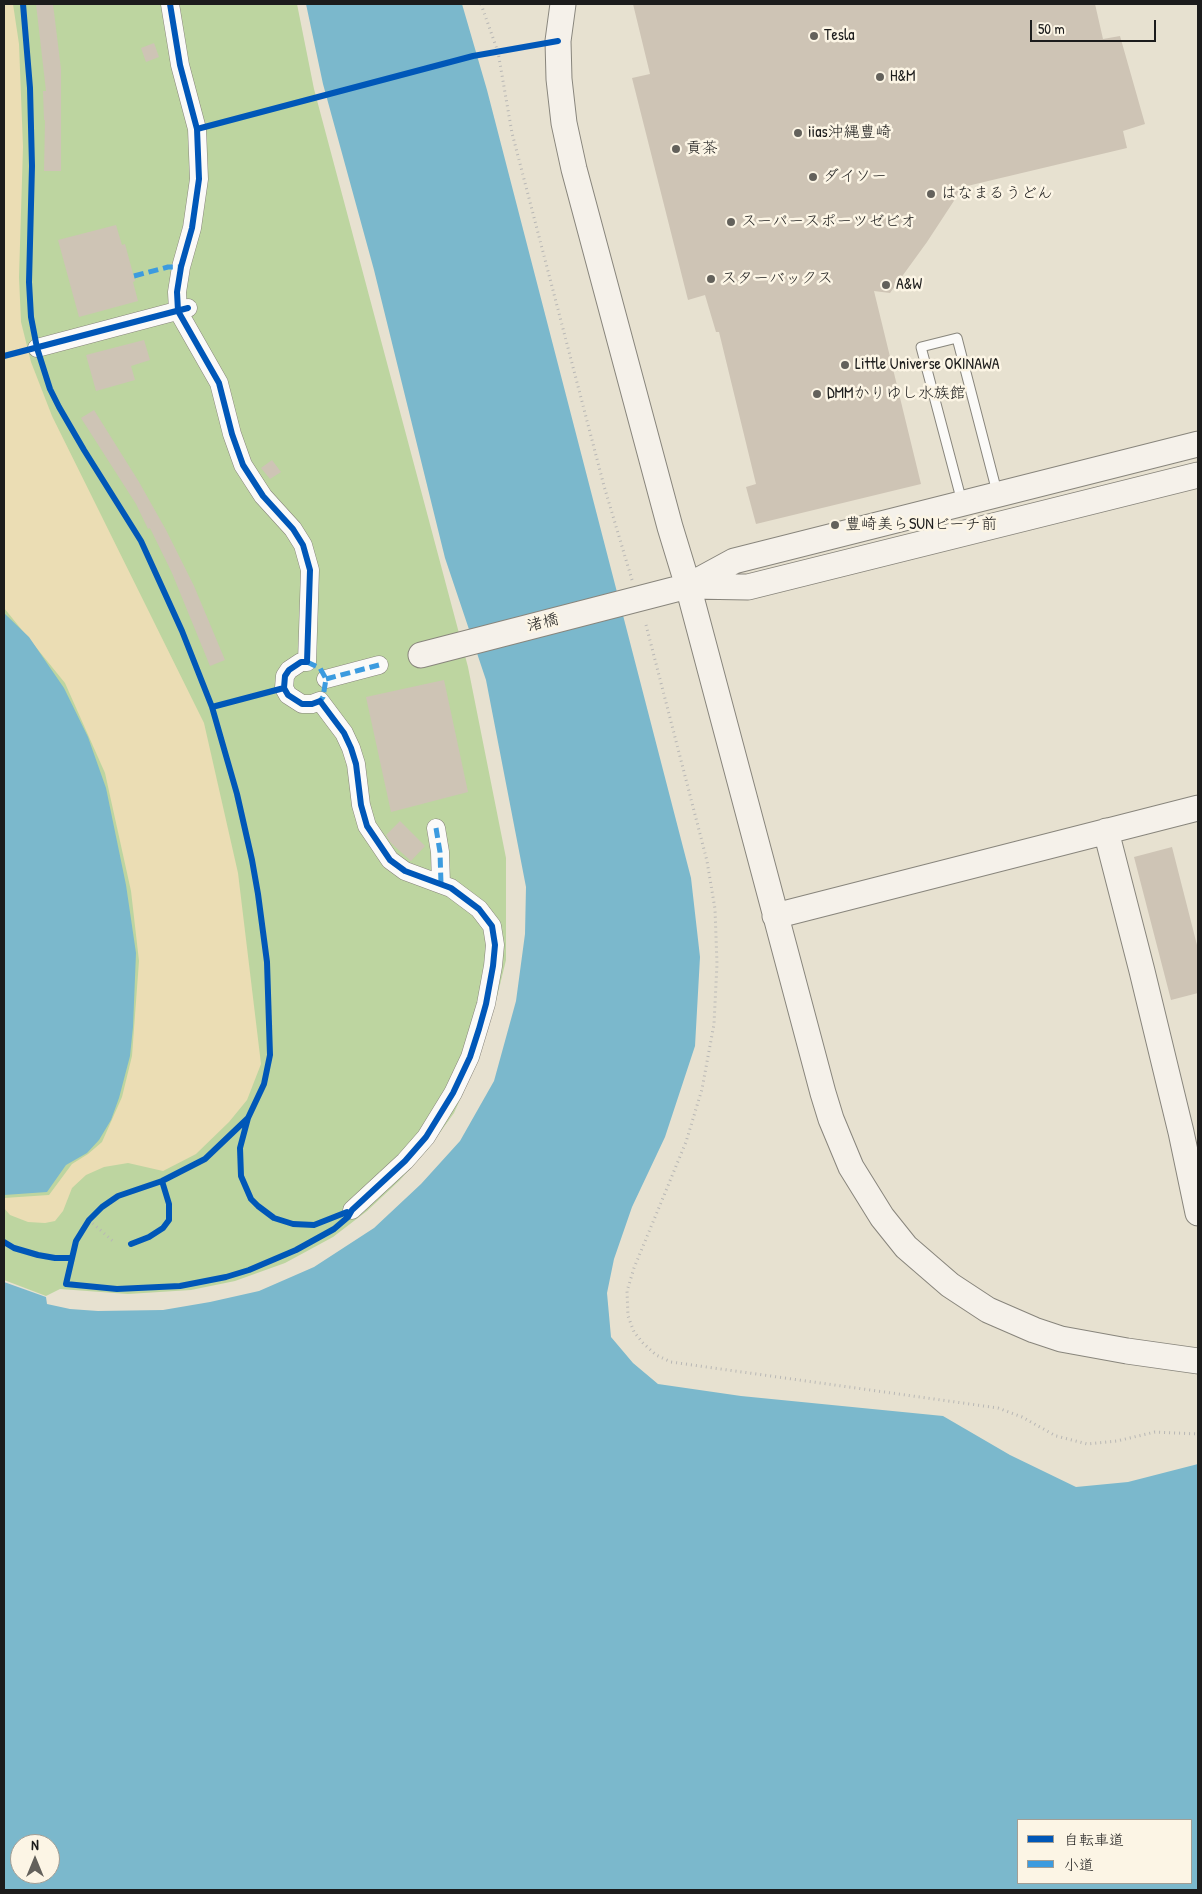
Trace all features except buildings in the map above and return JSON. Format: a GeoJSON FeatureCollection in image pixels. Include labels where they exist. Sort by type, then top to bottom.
{"type":"FeatureCollection","features":[{"type":"Feature","properties":{"kind":"street"},"geometry":{"type":"LineString","coordinates":[[170,4],[180,65],[197,129],[198,169],[192,228],[181,268],[177,292],[183,310],[220,383],[232,434],[243,465],[263,496],[293,529],[307,557],[311,589],[307,662]]}},
{"type":"Feature","properties":{"kind":"street"},"geometry":{"type":"LineString","coordinates":[[563,4],[558,41],[559,79],[564,123],[572,162],[688,586],[823,1093],[841,1144],[863,1188],[882,1217],[906,1247],[932,1271],[968,1298],[988,1310],[1034,1330],[1061,1339],[1127,1351],[1198,1360]]}},
{"type":"Feature","properties":{"kind":"street"},"geometry":{"type":"LineString","coordinates":[[37,348],[183,310]]}},
{"type":"Feature","properties":{"kind":"street"},"geometry":{"type":"LineString","coordinates":[[688,586],[734,561],[1198,444]]}},
{"type":"Feature","properties":{"kind":"street"},"geometry":{"type":"LineString","coordinates":[[688,586],[748,587],[1198,475]]}},
{"type":"Feature","properties":{"kind":"street","name":"渚橋"},"geometry":{"type":"LineString","coordinates":[[422,655],[630,592],[688,586]]}},
{"type":"Feature","properties":{"kind":"street"},"geometry":{"type":"LineString","coordinates":[[301,662],[307,662],[320,668],[326,679],[323,697],[320,701],[312,704],[302,704],[288,695],[284,688],[285,676],[289,670],[301,662]]}},
{"type":"Feature","properties":{"kind":"street"},"geometry":{"type":"LineString","coordinates":[[326,679],[379,665]]}},
{"type":"Feature","properties":{"kind":"street"},"geometry":{"type":"LineString","coordinates":[[320,701],[344,733],[351,748],[356,764],[361,805],[368,826],[378,845],[390,860],[405,871],[451,888],[479,909],[492,926],[495,945],[484,1012],[470,1057],[453,1093],[426,1137],[405,1161],[352,1210]]}},
{"type":"Feature","properties":{"kind":"street"},"geometry":{"type":"LineString","coordinates":[[775,916],[1198,808]]}},
{"type":"Feature","properties":{"kind":"street"},"geometry":{"type":"LineString","coordinates":[[436,828],[440,852],[441,884]]}},
{"type":"Feature","properties":{"kind":"street"},"geometry":{"type":"LineString","coordinates":[[1106,832],[1147,990],[1198,1213]]}},
{"type":"Feature","properties":{"kind":"lane"},"geometry":{"type":"LineString","coordinates":[[962,504],[922,347],[948,340],[957,338],[998,495]]}},
{"type":"Feature","properties":{"kind":"path"},"geometry":{"type":"LineString","coordinates":[[23,4],[30,98],[32,166],[28,282],[30,317],[37,348],[50,389],[59,407],[141,541],[182,631],[212,707],[235,787],[252,860],[261,910],[267,962],[271,1028],[268,1070],[259,1097],[248,1118],[240,1148],[241,1176],[251,1200],[274,1218],[293,1224],[314,1224],[352,1210]]}},
{"type":"Feature","properties":{"kind":"path"},"geometry":{"type":"LineString","coordinates":[[481,4],[498,52],[512,133],[630,592]]}},
{"type":"Feature","properties":{"kind":"path"},"geometry":{"type":"LineString","coordinates":[[646,625],[707,861],[715,909],[717,964],[714,1024],[702,1089],[686,1142],[629,1279],[628,1316],[634,1332],[656,1355],[671,1362],[998,1408],[1017,1414],[1056,1436],[1087,1444],[1104,1443],[1165,1431],[1198,1434]]}},
{"type":"Feature","properties":{"kind":"path"},"geometry":{"type":"LineString","coordinates":[[248,1118],[205,1159],[162,1181],[118,1196],[102,1207],[89,1220],[76,1241],[66,1284],[117,1289],[180,1286],[226,1277],[273,1262],[334,1229],[348,1217],[352,1210]]}},
{"type":"Feature","properties":{"kind":"path"},"geometry":{"type":"LineString","coordinates":[[89,1220],[115,1243]]}},
{"type":"Feature","properties":{"kind":"path"},"geometry":{"type":"LineString","coordinates":[[4,1242],[19,1250],[38,1255],[71,1258]]}},
{"type":"Feature","properties":{"kind":"green space"},"geometry":{"type":"Polygon","coordinates":[[[4,4],[297,4],[314,89],[468,667],[506,858],[506,960],[496,1001],[472,1073],[454,1113],[428,1149],[399,1181],[367,1211],[333,1237],[285,1263],[235,1281],[191,1290],[128,1294],[60,1289],[46,1296],[4,1280],[4,4]]]}},
{"type":"Feature","properties":{"kind":"sand"},"geometry":{"type":"Polygon","coordinates":[[[4,4],[13,4],[19,44],[23,147],[19,277],[21,322],[31,362],[52,416],[204,723],[238,873],[261,1064],[247,1100],[229,1122],[196,1154],[163,1171],[128,1163],[104,1167],[86,1175],[72,1188],[63,1211],[55,1221],[45,1223],[28,1222],[10,1215],[4,1208],[4,1198],[49,1195],[72,1164],[102,1142],[122,1097],[132,1056],[139,961],[131,891],[105,773],[65,683],[4,608],[4,4]]]}},
{"type":"Feature","properties":{"kind":"water"},"geometry":{"type":"Polygon","coordinates":[[[306,4],[462,4],[487,90],[691,878],[700,957],[695,1046],[665,1137],[632,1207],[614,1259],[607,1293],[611,1337],[633,1363],[658,1384],[741,1396],[943,1416],[1010,1455],[1076,1487],[1128,1482],[1198,1464],[1198,1890],[4,1890],[4,1282],[46,1297],[47,1304],[70,1309],[98,1311],[163,1310],[259,1291],[314,1267],[374,1228],[421,1184],[460,1141],[494,1081],[516,1001],[525,934],[526,887],[486,680],[445,558],[374,270],[323,84],[306,4]]]}},
{"type":"Feature","properties":{"kind":"water"},"geometry":{"type":"Polygon","coordinates":[[[4,613],[29,637],[64,688],[88,737],[106,788],[126,885],[136,953],[130,1056],[111,1120],[99,1140],[87,1153],[66,1165],[47,1192],[4,1195],[4,613]]]}},
{"type":"Feature","properties":{"kind":"marked path"},"geometry":{"type":"LineString","coordinates":[[134,276],[168,267],[181,267]]}},
{"type":"Feature","properties":{"kind":"marked path"},"geometry":{"type":"LineString","coordinates":[[307,662],[320,668],[326,679],[323,697],[320,701]]}},
{"type":"Feature","properties":{"kind":"marked path"},"geometry":{"type":"LineString","coordinates":[[326,679],[379,665]]}},
{"type":"Feature","properties":{"kind":"marked path"},"geometry":{"type":"LineString","coordinates":[[436,828],[440,852],[441,884]]}},
{"type":"Feature","properties":{"kind":"cycle path"},"geometry":{"type":"LineString","coordinates":[[23,4],[30,88],[32,166],[29,282],[31,317],[37,348],[50,389],[59,407],[141,541],[182,631],[212,707],[237,794],[252,860],[267,962],[270,1055],[264,1084],[248,1118],[205,1159],[162,1181],[118,1196],[102,1207],[89,1220],[76,1241],[66,1284],[117,1289],[180,1286],[226,1277],[249,1270],[296,1250],[334,1229],[348,1217],[352,1210],[405,1161],[426,1137],[453,1093],[470,1057],[479,1029],[486,1004],[495,945],[492,926],[479,909],[451,888],[405,871],[390,860],[367,826],[361,805],[356,764],[344,733],[320,701],[312,704],[302,704],[288,695],[284,688],[285,676],[289,670],[301,662],[307,662],[310,570],[303,545],[293,529],[263,496],[243,465],[232,434],[219,383],[178,311],[177,292],[181,267],[192,228],[199,179],[197,129],[180,65],[170,4]]}},
{"type":"Feature","properties":{"kind":"cycle path"},"geometry":{"type":"LineString","coordinates":[[197,129],[473,56],[558,41]]}},
{"type":"Feature","properties":{"kind":"cycle path"},"geometry":{"type":"LineString","coordinates":[[4,356],[188,308]]}},
{"type":"Feature","properties":{"kind":"cycle path"},"geometry":{"type":"LineString","coordinates":[[212,707],[284,688]]}},
{"type":"Feature","properties":{"kind":"cycle path"},"geometry":{"type":"LineString","coordinates":[[248,1118],[240,1148],[241,1176],[251,1199],[258,1206],[274,1218],[293,1224],[314,1225],[347,1212]]}},
{"type":"Feature","properties":{"kind":"cycle path"},"geometry":{"type":"LineString","coordinates":[[131,1244],[149,1237],[163,1228],[169,1220],[169,1204],[162,1181]]}},
{"type":"Feature","properties":{"kind":"cycle path"},"geometry":{"type":"LineString","coordinates":[[4,1242],[14,1248],[38,1255],[71,1258]]}},
{"type":"Feature","properties":{"kind":"place","name":"Tesla"},"geometry":{"type":"Point","coordinates":[814,36]}},
{"type":"Feature","properties":{"kind":"place","name":"H&M"},"geometry":{"type":"Point","coordinates":[880,77]}},
{"type":"Feature","properties":{"kind":"place","name":"iias沖縄豊崎"},"geometry":{"type":"Point","coordinates":[798,133]}},
{"type":"Feature","properties":{"kind":"place","name":"貢茶"},"geometry":{"type":"Point","coordinates":[676,149]}},
{"type":"Feature","properties":{"kind":"place","name":"ダイソー"},"geometry":{"type":"Point","coordinates":[813,177]}},
{"type":"Feature","properties":{"kind":"place","name":"はなまるうどん"},"geometry":{"type":"Point","coordinates":[931,194]}},
{"type":"Feature","properties":{"kind":"place","name":"スーパースポーツゼビオ"},"geometry":{"type":"Point","coordinates":[731,222]}},
{"type":"Feature","properties":{"kind":"place","name":"スターバックス"},"geometry":{"type":"Point","coordinates":[711,279]}},
{"type":"Feature","properties":{"kind":"place","name":"A&W"},"geometry":{"type":"Point","coordinates":[886,285]}},
{"type":"Feature","properties":{"kind":"place","name":"Little Universe OKINAWA"},"geometry":{"type":"Point","coordinates":[845,365]}},
{"type":"Feature","properties":{"kind":"place","name":"DMMかりゆし水族館"},"geometry":{"type":"Point","coordinates":[817,394]}},
{"type":"Feature","properties":{"kind":"place","name":"豊崎美らSUNビーチ前"},"geometry":{"type":"Point","coordinates":[835,525]}}]}
